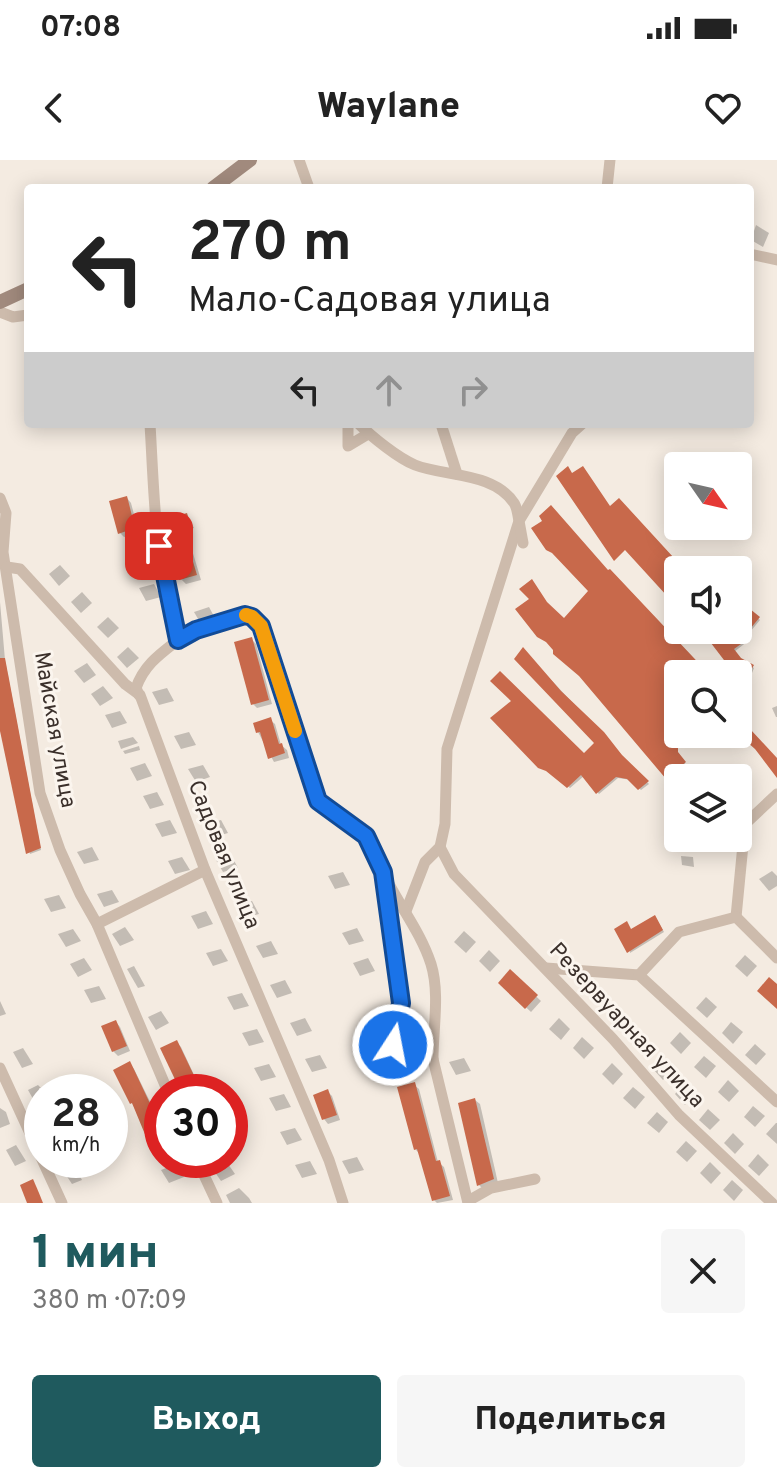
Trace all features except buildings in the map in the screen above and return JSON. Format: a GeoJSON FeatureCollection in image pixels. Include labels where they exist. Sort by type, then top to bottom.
{"type":"FeatureCollection","features":[{"type":"Feature","properties":{"kind":"main road"},"geometry":{"type":"LineString","coordinates":[[218,184],[250,160]]}},
{"type":"Feature","properties":{"kind":"main road"},"geometry":{"type":"LineString","coordinates":[[0,302],[24,291]]}},
{"type":"Feature","properties":{"kind":"street"},"geometry":{"type":"LineString","coordinates":[[299,160],[308,184]]}},
{"type":"Feature","properties":{"kind":"street"},"geometry":{"type":"LineString","coordinates":[[607,184],[610,160]]}},
{"type":"Feature","properties":{"kind":"street"},"geometry":{"type":"LineString","coordinates":[[754,255],[777,260]]}},
{"type":"Feature","properties":{"kind":"street"},"geometry":{"type":"LineString","coordinates":[[0,312],[13,317],[24,316]]}},
{"type":"Feature","properties":{"kind":"street"},"geometry":{"type":"LineString","coordinates":[[150,428],[159,546],[178,640]]}},
{"type":"Feature","properties":{"kind":"street"},"geometry":{"type":"LineString","coordinates":[[348,428],[348,446],[368,434]]}},
{"type":"Feature","properties":{"kind":"street"},"geometry":{"type":"LineString","coordinates":[[363,428],[415,465],[476,479],[498,489],[515,504],[523,543]]}},
{"type":"Feature","properties":{"kind":"street"},"geometry":{"type":"LineString","coordinates":[[442,428],[457,474]]}},
{"type":"Feature","properties":{"kind":"street"},"geometry":{"type":"LineString","coordinates":[[406,911],[425,862],[440,847],[445,824],[447,749],[519,521],[578,428]]}},
{"type":"Feature","properties":{"kind":"street","name":"Майская улица"},"geometry":{"type":"LineString","coordinates":[[0,498],[6,513],[3,552],[40,793],[60,850],[97,924],[160,1074]]}},
{"type":"Feature","properties":{"kind":"street","name":"Садовая улица"},"geometry":{"type":"LineString","coordinates":[[7,567],[20,569],[125,684],[140,695],[205,870],[329,1160],[343,1203]]}},
{"type":"Feature","properties":{"kind":"street"},"geometry":{"type":"LineString","coordinates":[[140,695],[136,688],[140,675],[151,661],[178,640],[196,630],[245,615],[261,626],[318,801],[366,836],[431,964],[435,990],[433,1059],[468,1202],[491,1188],[535,1179]]}},
{"type":"Feature","properties":{"kind":"street"},"geometry":{"type":"LineString","coordinates":[[736,917],[745,824],[777,794]]}},
{"type":"Feature","properties":{"kind":"street","name":"Резервуарная улица"},"geometry":{"type":"LineString","coordinates":[[440,847],[454,874],[613,1039],[679,1115],[772,1203]]}},
{"type":"Feature","properties":{"kind":"street"},"geometry":{"type":"LineString","coordinates":[[97,924],[205,870]]}},
{"type":"Feature","properties":{"kind":"street"},"geometry":{"type":"LineString","coordinates":[[383,872],[401,1003],[393,1045],[433,1059]]}},
{"type":"Feature","properties":{"kind":"street"},"geometry":{"type":"LineString","coordinates":[[736,917],[777,958]]}},
{"type":"Feature","properties":{"kind":"street"},"geometry":{"type":"LineString","coordinates":[[639,975],[679,932],[736,917]]}},
{"type":"Feature","properties":{"kind":"street"},"geometry":{"type":"LineString","coordinates":[[546,968],[639,975],[777,1102]]}},
{"type":"Feature","properties":{"kind":"street"},"geometry":{"type":"LineString","coordinates":[[0,1068],[62,1203]]}},
{"type":"Feature","properties":{"kind":"street"},"geometry":{"type":"LineString","coordinates":[[205,1178],[217,1203]]}},
{"type":"Feature","properties":{"kind":"slow traffic"},"geometry":{"type":"LineString","coordinates":[[246,615],[261,626],[295,731]]}},
{"type":"Feature","properties":{"kind":"route"},"geometry":{"type":"LineString","coordinates":[[159,546],[178,640],[196,630],[245,615],[261,626],[318,801],[366,836],[383,872],[401,1003],[393,1045]]}}]}
